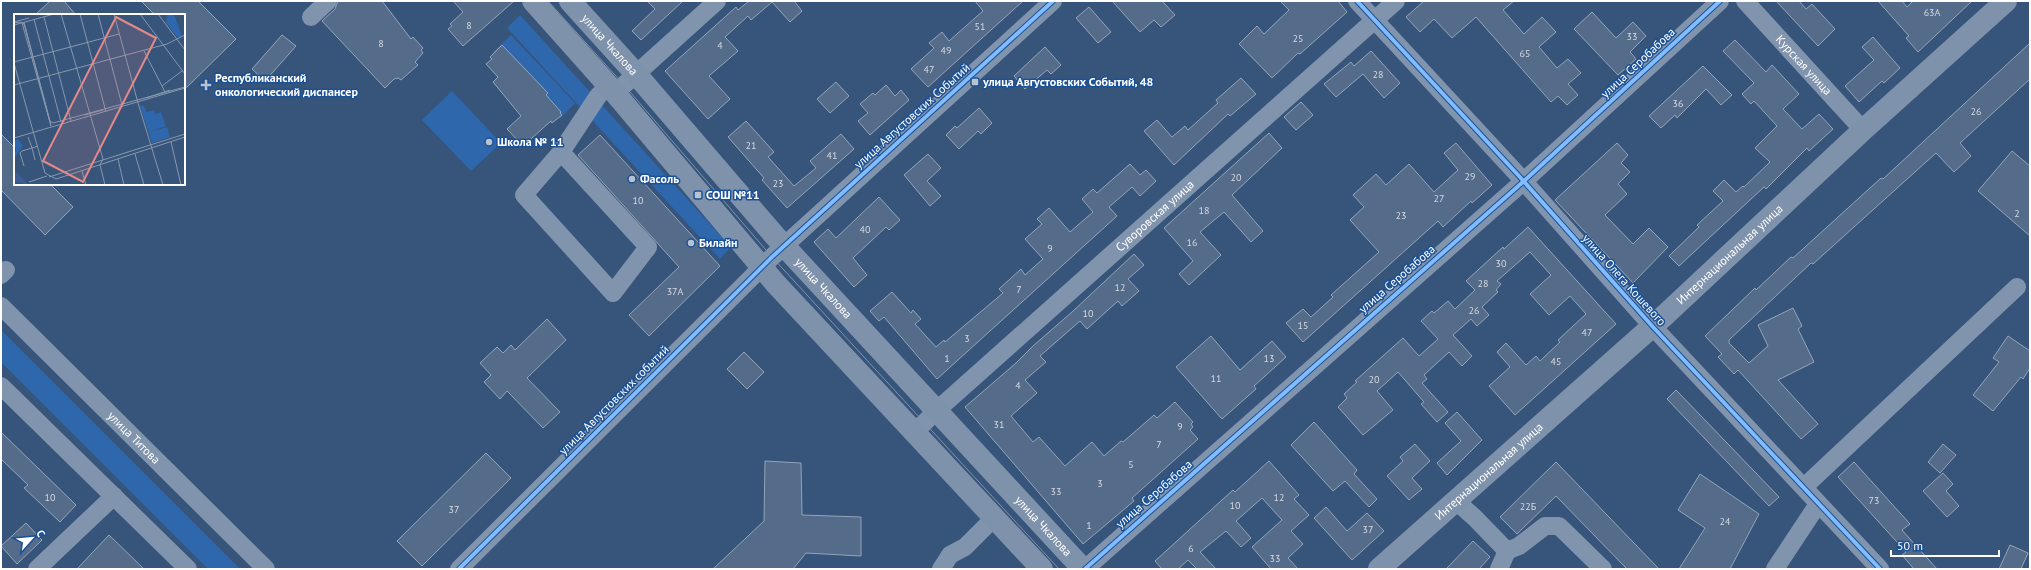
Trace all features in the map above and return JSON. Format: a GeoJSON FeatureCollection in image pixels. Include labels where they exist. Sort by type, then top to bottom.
{"type":"FeatureCollection","features":[{"type":"Feature","properties":{"kind":"main road"},"geometry":{"type":"LineString","coordinates":[[533,1],[611,89],[761,268],[1040,568]]}},
{"type":"Feature","properties":{"kind":"main road","name":"улица Чкалова"},"geometry":{"type":"LineString","coordinates":[[570,1],[636,74],[784,246],[1084,569]]}},
{"type":"Feature","properties":{"kind":"main road","name":"Интернациональная улица"},"geometry":{"type":"LineString","coordinates":[[1379,569],[1653,327],[1863,130],[2006,1]]}},
{"type":"Feature","properties":{"kind":"street"},"geometry":{"type":"LineString","coordinates":[[311,17],[328,1]]}},
{"type":"Feature","properties":{"kind":"street"},"geometry":{"type":"LineString","coordinates":[[561,152],[648,247],[613,293],[524,195],[561,152],[598,96],[636,74],[718,1]]}},
{"type":"Feature","properties":{"kind":"street","name":"улица Августовских Событий"},"geometry":{"type":"LineString","coordinates":[[784,246],[1053,1]]}},
{"type":"Feature","properties":{"kind":"street","name":"улица Олега Кошевого"},"geometry":{"type":"LineString","coordinates":[[1357,1],[1524,181],[1653,327],[1880,569]]}},
{"type":"Feature","properties":{"kind":"street","name":"Суворовская улица"},"geometry":{"type":"LineString","coordinates":[[915,432],[936,411],[1396,1]]}},
{"type":"Feature","properties":{"kind":"street","name":"улица Серобабова"},"geometry":{"type":"LineString","coordinates":[[1084,569],[1524,181],[1720,1]]}},
{"type":"Feature","properties":{"kind":"street","name":"Курская улица"},"geometry":{"type":"LineString","coordinates":[[1745,1],[1863,130]]}},
{"type":"Feature","properties":{"kind":"street","name":"улица Августовских событий"},"geometry":{"type":"LineString","coordinates":[[459,569],[784,246]]}},
{"type":"Feature","properties":{"kind":"street"},"geometry":{"type":"LineString","coordinates":[[1804,487],[2017,287]]}},
{"type":"Feature","properties":{"kind":"street","name":"улица Титова"},"geometry":{"type":"LineString","coordinates":[[1,306],[266,569]]}},
{"type":"Feature","properties":{"kind":"street"},"geometry":{"type":"LineString","coordinates":[[2,388],[188,569]]}},
{"type":"Feature","properties":{"kind":"street"},"geometry":{"type":"LineString","coordinates":[[36,569],[114,496]]}},
{"type":"Feature","properties":{"kind":"street"},"geometry":{"type":"LineString","coordinates":[[1456,501],[1476,518],[1506,551]]}},
{"type":"Feature","properties":{"kind":"street"},"geometry":{"type":"LineString","coordinates":[[1775,569],[1818,504]]}},
{"type":"Feature","properties":{"kind":"street"},"geometry":{"type":"LineString","coordinates":[[941,569],[950,555],[965,546],[994,518]]}},
{"type":"Feature","properties":{"kind":"street"},"geometry":{"type":"LineString","coordinates":[[1499,569],[1506,551],[1519,546],[1545,526],[1559,526],[1603,569]]}},
{"type":"Feature","properties":{"kind":"shaded area"},"geometry":{"type":"Polygon","coordinates":[[[520,15],[731,247],[720,259],[507,28],[520,15]]]}},
{"type":"Feature","properties":{"kind":"shaded area"},"geometry":{"type":"Polygon","coordinates":[[[511,35],[575,103],[560,119],[493,52],[511,35]]]}},
{"type":"Feature","properties":{"kind":"shaded area"},"geometry":{"type":"Polygon","coordinates":[[[452,91],[501,143],[471,171],[422,120],[452,91]]]}},
{"type":"Feature","properties":{"kind":"shaded area"},"geometry":{"type":"Polygon","coordinates":[[[1,330],[240,569],[208,569],[1,362],[1,330]]]}},
{"type":"Feature","properties":{"kind":"building"},"geometry":{"type":"Polygon","coordinates":[[[50,1],[64,1],[75,14],[36,14],[50,1]]]}},
{"type":"Feature","properties":{"kind":"building"},"geometry":{"type":"Polygon","coordinates":[[[141,1],[198,1],[236,39],[185,89],[185,14],[154,14],[141,1]]]}},
{"type":"Feature","properties":{"kind":"building"},"geometry":{"type":"Polygon","coordinates":[[[338,1],[382,1],[411,39],[413,37],[423,48],[421,50],[423,53],[415,62],[418,65],[401,80],[398,78],[394,79],[385,88],[322,21],[335,9],[338,1]]]}},
{"type":"Feature","properties":{"kind":"building"},"geometry":{"type":"Polygon","coordinates":[[[453,1],[514,1],[463,46],[448,29],[452,26],[450,24],[463,12],[453,1]]]}},
{"type":"Feature","properties":{"kind":"building"},"geometry":{"type":"Polygon","coordinates":[[[647,1],[683,1],[641,40],[632,31],[655,9],[647,1]]]}},
{"type":"Feature","properties":{"kind":"building"},"geometry":{"type":"Polygon","coordinates":[[[749,1],[794,1],[802,11],[790,22],[772,2],[751,20],[748,16],[725,37],[738,51],[709,76],[730,99],[708,119],[665,71],[736,7],[738,10],[749,1]]]}},
{"type":"Feature","properties":{"kind":"building"},"geometry":{"type":"Polygon","coordinates":[[[975,1],[1023,1],[928,87],[911,69],[934,48],[929,43],[942,32],[949,41],[983,11],[975,1]]]}},
{"type":"Feature","properties":{"kind":"building"},"geometry":{"type":"Polygon","coordinates":[[[1112,1],[1162,1],[1175,15],[1161,27],[1154,20],[1140,32],[1112,1]]]}},
{"type":"Feature","properties":{"kind":"building"},"geometry":{"type":"Polygon","coordinates":[[[1280,1],[1338,1],[1347,12],[1300,54],[1298,53],[1272,78],[1239,44],[1257,26],[1264,34],[1289,10],[1280,1]]]}},
{"type":"Feature","properties":{"kind":"building"},"geometry":{"type":"Polygon","coordinates":[[[1424,1],[1514,1],[1503,10],[1524,34],[1542,17],[1556,32],[1539,47],[1557,68],[1568,59],[1581,73],[1568,84],[1578,95],[1567,105],[1558,96],[1551,102],[1476,17],[1452,38],[1434,19],[1420,32],[1406,17],[1424,1]]]}},
{"type":"Feature","properties":{"kind":"building"},"geometry":{"type":"Polygon","coordinates":[[[1776,1],[1799,1],[1806,9],[1812,4],[1835,29],[1818,46],[1776,1]]]}},
{"type":"Feature","properties":{"kind":"building"},"geometry":{"type":"Polygon","coordinates":[[[1878,1],[1902,1],[1907,7],[1913,1],[1972,1],[1918,52],[1906,38],[1909,36],[1878,1]]]}},
{"type":"Feature","properties":{"kind":"building"},"geometry":{"type":"Polygon","coordinates":[[[1089,7],[1111,32],[1098,43],[1076,18],[1089,7]]]}},
{"type":"Feature","properties":{"kind":"building"},"geometry":{"type":"Polygon","coordinates":[[[1592,12],[1616,38],[1633,22],[1646,36],[1630,52],[1636,59],[1618,75],[1574,29],[1592,12]]]}},
{"type":"Feature","properties":{"kind":"building"},"geometry":{"type":"Polygon","coordinates":[[[282,35],[296,46],[265,81],[252,69],[282,35]]]}},
{"type":"Feature","properties":{"kind":"building"},"geometry":{"type":"Polygon","coordinates":[[[1873,37],[1900,68],[1884,83],[1882,81],[1859,102],[1845,86],[1874,60],[1862,47],[1873,37]]]}},
{"type":"Feature","properties":{"kind":"building"},"geometry":{"type":"Polygon","coordinates":[[[1735,40],[1766,72],[1772,65],[1799,94],[1783,109],[1802,129],[1819,114],[1833,129],[1809,151],[1807,148],[1766,189],[1764,187],[1679,266],[1669,256],[1699,227],[1697,225],[1723,201],[1713,191],[1724,180],[1736,192],[1743,186],[1744,187],[1770,162],[1755,148],[1777,126],[1754,101],[1751,104],[1742,94],[1754,83],[1723,51],[1735,40]]]}},
{"type":"Feature","properties":{"kind":"building"},"geometry":{"type":"Polygon","coordinates":[[[2030,43],[2030,79],[1960,143],[1971,156],[1954,172],[1936,153],[1813,264],[1811,263],[1729,340],[1729,343],[1749,363],[1768,346],[1758,325],[1793,308],[1802,326],[1798,329],[1814,362],[1778,380],[1818,424],[1801,439],[1738,370],[1734,374],[1718,357],[1722,354],[1705,336],[1755,288],[1756,290],[1791,257],[1793,258],[1881,178],[1883,179],[2030,43]]]}},
{"type":"Feature","properties":{"kind":"building"},"geometry":{"type":"Polygon","coordinates":[[[502,45],[548,93],[546,95],[562,115],[552,123],[551,121],[523,146],[507,129],[521,116],[493,82],[498,77],[486,64],[492,59],[490,57],[502,45]]]}},
{"type":"Feature","properties":{"kind":"building"},"geometry":{"type":"Polygon","coordinates":[[[1045,47],[1061,65],[1051,74],[1047,70],[1025,89],[1014,76],[1045,47]]]}},
{"type":"Feature","properties":{"kind":"building"},"geometry":{"type":"Polygon","coordinates":[[[1371,51],[1400,83],[1384,98],[1363,74],[1336,97],[1324,84],[1351,62],[1354,66],[1371,51]]]}},
{"type":"Feature","properties":{"kind":"building"},"geometry":{"type":"Polygon","coordinates":[[[1703,66],[1732,95],[1721,105],[1706,89],[1677,118],[1675,115],[1661,128],[1649,116],[1703,66]]]}},
{"type":"Feature","properties":{"kind":"building"},"geometry":{"type":"Polygon","coordinates":[[[1241,78],[1256,94],[1230,116],[1228,114],[1174,165],[1144,131],[1157,120],[1172,137],[1185,126],[1188,130],[1218,103],[1216,100],[1241,78]]]}},
{"type":"Feature","properties":{"kind":"building"},"geometry":{"type":"Polygon","coordinates":[[[836,82],[849,96],[830,113],[817,99],[836,82]]]}},
{"type":"Feature","properties":{"kind":"building"},"geometry":{"type":"Polygon","coordinates":[[[886,85],[895,96],[901,90],[909,100],[870,135],[858,121],[868,113],[860,104],[873,93],[875,95],[886,85]]]}},
{"type":"Feature","properties":{"kind":"building"},"geometry":{"type":"Polygon","coordinates":[[[1301,102],[1313,115],[1296,130],[1284,117],[1301,102]]]}},
{"type":"Feature","properties":{"kind":"building"},"geometry":{"type":"Polygon","coordinates":[[[979,108],[992,123],[981,134],[978,131],[959,149],[946,135],[955,126],[957,128],[979,108]]]}},
{"type":"Feature","properties":{"kind":"building"},"geometry":{"type":"Polygon","coordinates":[[[746,121],[774,152],[768,157],[794,186],[816,168],[810,161],[841,134],[854,149],[787,208],[762,180],[764,178],[728,137],[746,121]]]}},
{"type":"Feature","properties":{"kind":"building"},"geometry":{"type":"Polygon","coordinates":[[[1269,133],[1282,148],[1232,195],[1263,231],[1251,242],[1224,212],[1200,232],[1221,255],[1189,285],[1179,274],[1193,261],[1164,228],[1269,133]]]}},
{"type":"Feature","properties":{"kind":"building"},"geometry":{"type":"Polygon","coordinates":[[[1,134],[14,147],[14,185],[51,185],[73,207],[45,235],[1,190],[1,134]]]}},
{"type":"Feature","properties":{"kind":"building"},"geometry":{"type":"Polygon","coordinates":[[[600,135],[720,266],[649,336],[629,315],[679,267],[578,155],[600,135]]]}},
{"type":"Feature","properties":{"kind":"building"},"geometry":{"type":"Polygon","coordinates":[[[1456,143],[1492,185],[1472,203],[1471,201],[1443,227],[1438,221],[1303,342],[1286,323],[1303,309],[1311,317],[1333,297],[1331,295],[1379,252],[1350,220],[1364,207],[1353,195],[1376,174],[1386,185],[1409,164],[1434,192],[1458,170],[1444,153],[1456,143]]]}},
{"type":"Feature","properties":{"kind":"building"},"geometry":{"type":"Polygon","coordinates":[[[1617,143],[1628,155],[1621,163],[1630,172],[1618,184],[1627,194],[1605,215],[1633,244],[1649,228],[1668,247],[1633,283],[1555,200],[1617,143]]]}},
{"type":"Feature","properties":{"kind":"building"},"geometry":{"type":"Polygon","coordinates":[[[2012,151],[2030,166],[2030,236],[1978,191],[2012,151]]]}},
{"type":"Feature","properties":{"kind":"building"},"geometry":{"type":"Polygon","coordinates":[[[928,154],[941,168],[927,181],[941,196],[930,206],[904,175],[928,154]]]}},
{"type":"Feature","properties":{"kind":"building"},"geometry":{"type":"Polygon","coordinates":[[[1130,164],[1140,175],[1146,170],[1156,181],[1140,196],[1132,187],[1109,207],[1117,216],[937,379],[884,317],[879,321],[870,311],[892,292],[911,313],[913,310],[921,319],[915,324],[936,347],[944,340],[945,342],[1003,293],[999,289],[1021,269],[1025,275],[1043,259],[1025,239],[1042,224],[1037,219],[1049,208],[1070,232],[1093,212],[1082,199],[1093,189],[1097,193],[1130,164]]]}},
{"type":"Feature","properties":{"kind":"building"},"geometry":{"type":"Polygon","coordinates":[[[879,197],[900,220],[889,230],[886,227],[853,258],[867,275],[854,287],[814,242],[828,229],[836,238],[879,197]]]}},
{"type":"Feature","properties":{"kind":"building"},"geometry":{"type":"Polygon","coordinates":[[[1528,227],[1616,324],[1515,415],[1489,386],[1510,367],[1497,352],[1506,343],[1526,365],[1536,356],[1540,361],[1560,342],[1558,340],[1586,314],[1570,296],[1549,315],[1530,294],[1551,275],[1530,252],[1497,281],[1501,284],[1496,290],[1498,292],[1482,307],[1489,315],[1477,326],[1471,319],[1453,335],[1472,356],[1462,366],[1449,352],[1424,375],[1427,379],[1422,383],[1448,412],[1437,422],[1421,404],[1424,402],[1398,372],[1377,391],[1393,410],[1363,435],[1338,407],[1347,398],[1344,394],[1357,382],[1355,381],[1403,338],[1419,356],[1438,339],[1421,321],[1432,311],[1434,313],[1448,301],[1455,309],[1475,290],[1466,281],[1503,247],[1504,249],[1528,227]]]}},
{"type":"Feature","properties":{"kind":"building"},"geometry":{"type":"Polygon","coordinates":[[[1134,254],[1144,265],[1128,279],[1139,291],[1122,306],[1118,301],[1087,329],[1080,321],[1040,356],[1046,362],[1025,380],[1037,393],[1011,416],[1033,442],[1039,437],[1065,466],[1092,442],[1104,456],[1121,441],[1123,442],[1154,415],[1157,418],[1175,402],[1193,422],[1191,424],[1193,427],[1190,430],[1198,439],[1132,498],[1134,501],[1083,544],[965,407],[1016,363],[1134,254]]]}},
{"type":"Feature","properties":{"kind":"building"},"geometry":{"type":"Polygon","coordinates":[[[547,319],[566,340],[527,378],[560,412],[543,428],[507,391],[500,399],[484,382],[491,375],[480,363],[497,347],[503,353],[511,345],[515,350],[547,319]]]}},
{"type":"Feature","properties":{"kind":"building"},"geometry":{"type":"Polygon","coordinates":[[[1211,336],[1240,370],[1272,341],[1286,357],[1254,386],[1256,389],[1222,419],[1176,367],[1211,336]]]}},
{"type":"Feature","properties":{"kind":"building"},"geometry":{"type":"Polygon","coordinates":[[[2008,336],[2030,351],[2030,368],[2023,379],[2021,377],[1993,411],[1973,395],[1999,362],[1993,358],[2008,336]]]}},
{"type":"Feature","properties":{"kind":"building"},"geometry":{"type":"Polygon","coordinates":[[[744,352],[764,372],[747,389],[727,369],[744,352]]]}},
{"type":"Feature","properties":{"kind":"building"},"geometry":{"type":"Polygon","coordinates":[[[1676,390],[1779,497],[1769,506],[1667,399],[1676,390]]]}},
{"type":"Feature","properties":{"kind":"building"},"geometry":{"type":"Polygon","coordinates":[[[1457,412],[1482,440],[1447,475],[1437,463],[1461,441],[1445,423],[1457,412]]]}},
{"type":"Feature","properties":{"kind":"building"},"geometry":{"type":"Polygon","coordinates":[[[1314,422],[1357,470],[1354,474],[1377,499],[1369,507],[1345,481],[1333,491],[1291,445],[1314,422]]]}},
{"type":"Feature","properties":{"kind":"building"},"geometry":{"type":"Polygon","coordinates":[[[1,432],[76,505],[60,522],[24,488],[28,485],[1,459],[1,432]]]}},
{"type":"Feature","properties":{"kind":"building"},"geometry":{"type":"Polygon","coordinates":[[[1415,444],[1430,461],[1412,478],[1422,489],[1409,500],[1387,476],[1403,461],[1400,457],[1415,444]]]}},
{"type":"Feature","properties":{"kind":"building"},"geometry":{"type":"Polygon","coordinates":[[[1943,444],[1956,455],[1940,473],[1928,462],[1943,444]]]}},
{"type":"Feature","properties":{"kind":"building"},"geometry":{"type":"Polygon","coordinates":[[[486,453],[511,478],[422,566],[397,541],[486,453]]]}},
{"type":"Feature","properties":{"kind":"building"},"geometry":{"type":"Polygon","coordinates":[[[765,461],[801,463],[802,515],[861,517],[861,556],[806,553],[793,569],[713,569],[764,521],[765,461]]]}},
{"type":"Feature","properties":{"kind":"building"},"geometry":{"type":"Polygon","coordinates":[[[1269,461],[1299,495],[1294,499],[1309,515],[1291,531],[1303,544],[1288,558],[1298,569],[1271,569],[1252,547],[1282,520],[1262,498],[1236,521],[1251,538],[1241,547],[1226,531],[1200,552],[1216,569],[1197,569],[1188,560],[1178,569],[1162,569],[1155,561],[1233,490],[1235,492],[1269,461]]]}},
{"type":"Feature","properties":{"kind":"building"},"geometry":{"type":"Polygon","coordinates":[[[1556,462],[1659,569],[1627,569],[1556,496],[1517,534],[1500,517],[1556,462]]]}},
{"type":"Feature","properties":{"kind":"building"},"geometry":{"type":"Polygon","coordinates":[[[1854,462],[1910,524],[1902,530],[1937,569],[1914,569],[1902,555],[1906,552],[1838,477],[1854,462]]]}},
{"type":"Feature","properties":{"kind":"building"},"geometry":{"type":"Polygon","coordinates":[[[1943,473],[1953,484],[1946,491],[1959,506],[1947,517],[1923,491],[1943,473]]]}},
{"type":"Feature","properties":{"kind":"building"},"geometry":{"type":"Polygon","coordinates":[[[1700,474],[1759,514],[1730,569],[1679,569],[1705,528],[1678,510],[1700,474]]]}},
{"type":"Feature","properties":{"kind":"building"},"geometry":{"type":"Polygon","coordinates":[[[1326,507],[1347,531],[1367,513],[1384,531],[1352,560],[1314,518],[1326,507]]]}},
{"type":"Feature","properties":{"kind":"building"},"geometry":{"type":"Polygon","coordinates":[[[26,523],[42,540],[17,564],[1,546],[26,523]]]}},
{"type":"Feature","properties":{"kind":"building"},"geometry":{"type":"Polygon","coordinates":[[[109,535],[144,569],[77,569],[109,535]]]}},
{"type":"Feature","properties":{"kind":"building"},"geometry":{"type":"Polygon","coordinates":[[[1473,541],[1490,557],[1479,569],[1446,569],[1473,541]]]}},
{"type":"Feature","properties":{"kind":"building"},"geometry":{"type":"Polygon","coordinates":[[[2010,545],[2028,553],[2021,569],[1999,569],[2010,545]]]}},
{"type":"Feature","properties":{"kind":"tram line"},"geometry":{"type":"LineString","coordinates":[[548,1],[624,85],[772,257],[1059,569]]}},
{"type":"Feature","properties":{"kind":"tram line"},"geometry":{"type":"LineString","coordinates":[[558,1],[794,268],[1072,569]]}},
{"type":"Feature","properties":{"kind":"cycle path"},"geometry":{"type":"LineString","coordinates":[[459,569],[772,257],[1053,1]]}},
{"type":"Feature","properties":{"kind":"cycle path"},"geometry":{"type":"LineString","coordinates":[[1357,1],[1519,176],[1653,327],[1880,569]]}},
{"type":"Feature","properties":{"kind":"cycle path"},"geometry":{"type":"LineString","coordinates":[[1085,569],[1524,181],[1720,1]]}},
{"type":"Feature","properties":{"kind":"place","name":"улица Августовских Событий, 48"},"geometry":{"type":"Point","coordinates":[975,82]}},
{"type":"Feature","properties":{"kind":"place","name":"Республиканский онкологический диспансер"},"geometry":{"type":"Point","coordinates":[206,85]}},
{"type":"Feature","properties":{"kind":"place","name":"Школа № 11"},"geometry":{"type":"Point","coordinates":[489,142]}},
{"type":"Feature","properties":{"kind":"place","name":"Фасоль"},"geometry":{"type":"Point","coordinates":[632,179]}},
{"type":"Feature","properties":{"kind":"place","name":"СОШ №11"},"geometry":{"type":"Point","coordinates":[698,195]}},
{"type":"Feature","properties":{"kind":"place","name":"Билайн"},"geometry":{"type":"Point","coordinates":[691,243]}}]}
